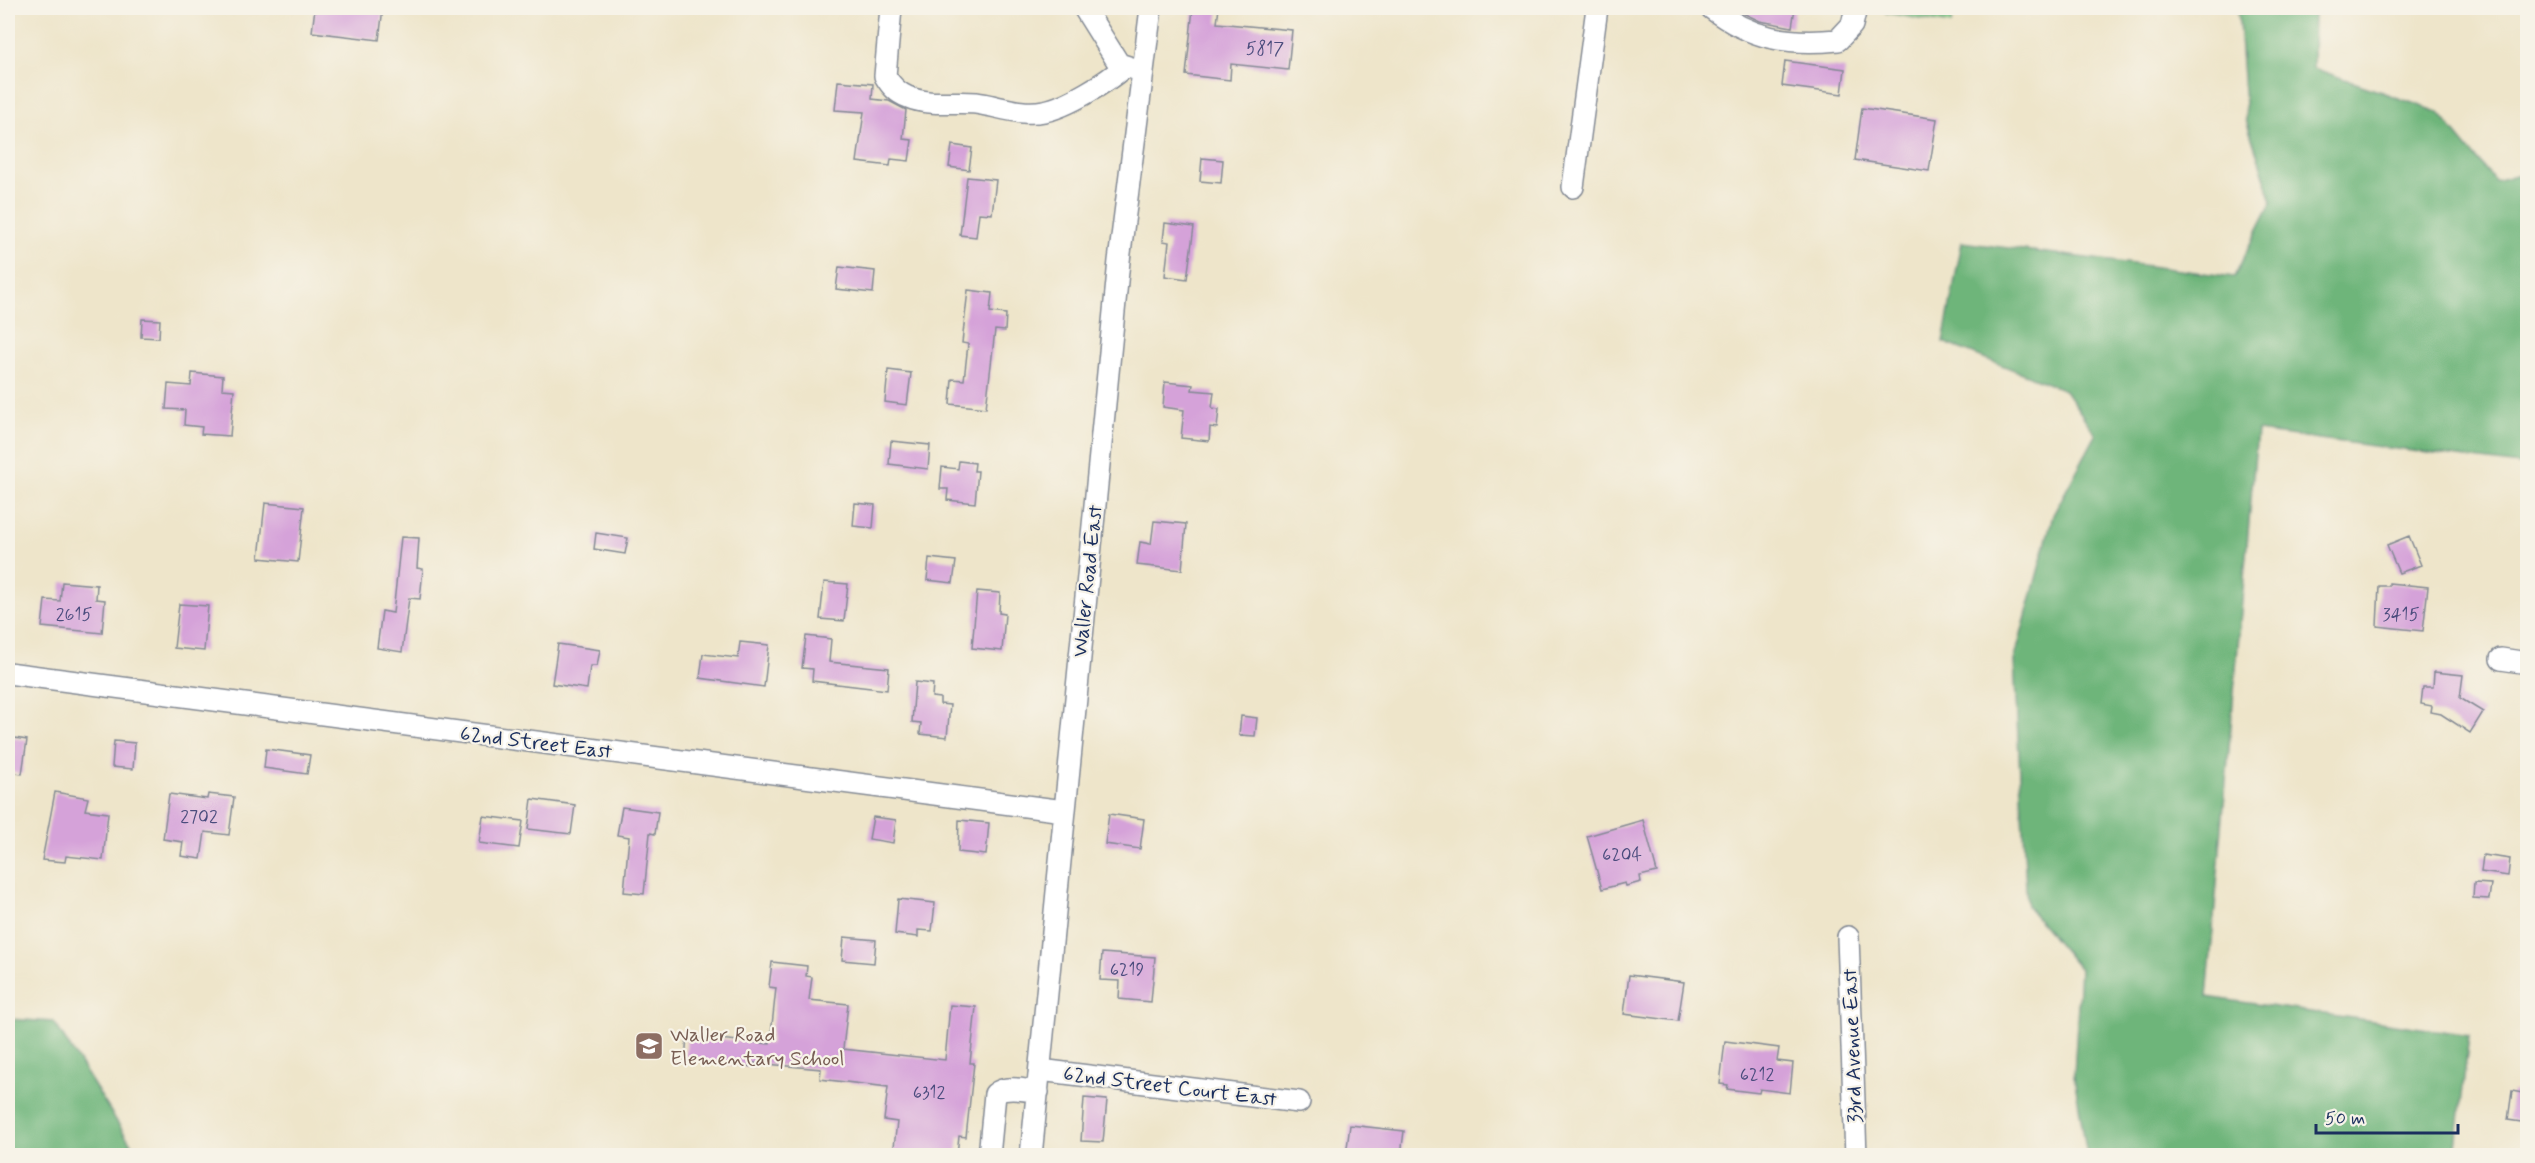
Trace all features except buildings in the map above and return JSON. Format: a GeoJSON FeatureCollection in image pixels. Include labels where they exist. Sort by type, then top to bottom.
{"type":"FeatureCollection","features":[{"type":"Feature","properties":{"kind":"street"},"geometry":{"type":"LineString","coordinates":[[891,8],[885,76],[897,92],[916,100],[976,104],[1029,112],[1046,111],[1071,100],[1115,75],[1133,69]]}},
{"type":"Feature","properties":{"kind":"street"},"geometry":{"type":"LineString","coordinates":[[1084,8],[1119,64],[1133,69]]}},
{"type":"Feature","properties":{"kind":"street","name":"Waller Road East"},"geometry":{"type":"LineString","coordinates":[[1030,1155],[1119,261],[1133,69],[1151,8]]}},
{"type":"Feature","properties":{"kind":"street"},"geometry":{"type":"LineString","coordinates":[[1573,187],[1597,8]]}},
{"type":"Feature","properties":{"kind":"street"},"geometry":{"type":"LineString","coordinates":[[1711,8],[1732,24],[1764,37],[1809,43],[1838,40],[1852,25],[1856,8]]}},
{"type":"Feature","properties":{"kind":"street"},"geometry":{"type":"LineString","coordinates":[[2500,659],[2528,663]]}},
{"type":"Feature","properties":{"kind":"street","name":"62nd Street East"},"geometry":{"type":"LineString","coordinates":[[8,673],[1064,811]]}},
{"type":"Feature","properties":{"kind":"street","name":"33rd Avenue East"},"geometry":{"type":"LineString","coordinates":[[1848,937],[1856,1155]]}},
{"type":"Feature","properties":{"kind":"street","name":"62nd Street Court East"},"geometry":{"type":"LineString","coordinates":[[1040,1070],[1299,1102]]}},
{"type":"Feature","properties":{"kind":"street"},"geometry":{"type":"LineString","coordinates":[[989,1155],[995,1094],[1007,1089],[1038,1092]]}},
{"type":"Feature","properties":{"kind":"green space"},"geometry":{"type":"Polygon","coordinates":[[[1887,8],[1953,8],[1951,24],[1886,13],[1887,8]]]}},
{"type":"Feature","properties":{"kind":"green space"},"geometry":{"type":"Polygon","coordinates":[[[2238,8],[2314,8],[2313,68],[2438,112],[2495,181],[2527,172],[2527,466],[2257,431],[2207,997],[2469,1035],[2455,1155],[2087,1155],[2074,1076],[2080,969],[2027,906],[2014,661],[2053,515],[2096,435],[2065,390],[1943,342],[1962,242],[2234,277],[2272,201],[2246,119],[2238,8]]]}},
{"type":"Feature","properties":{"kind":"green space"},"geometry":{"type":"Polygon","coordinates":[[[8,1019],[54,1022],[138,1155],[8,1155],[8,1019]]]}},
{"type":"Feature","properties":{"kind":"place","name":"Waller Road Elementary School"},"geometry":{"type":"Point","coordinates":[649,1046]}}]}
